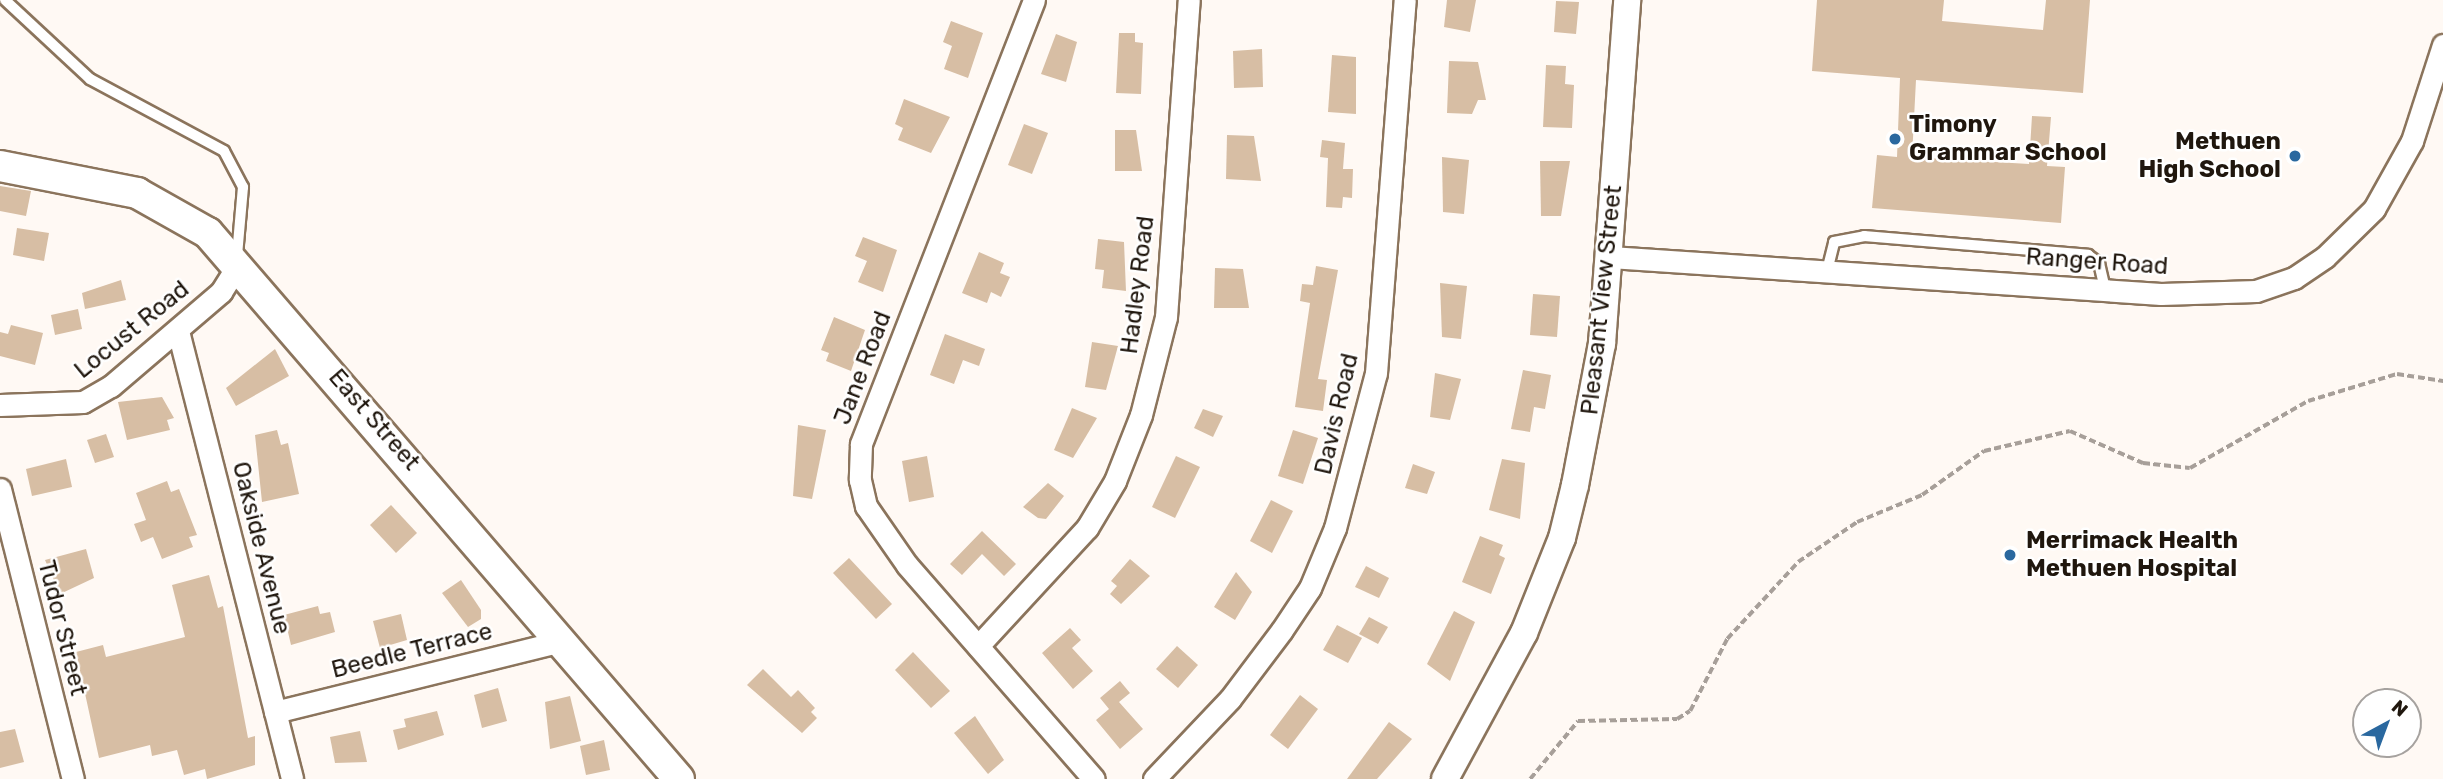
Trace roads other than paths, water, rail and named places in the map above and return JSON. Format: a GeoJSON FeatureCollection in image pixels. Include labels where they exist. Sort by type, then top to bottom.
{"type":"FeatureCollection","features":[{"type":"Feature","properties":{"kind":"main road","name":"East Street"},"geometry":{"type":"LineString","coordinates":[[0,166],[137,193],[208,233],[679,779]]}},
{"type":"Feature","properties":{"kind":"street","name":"Jane Road"},"geometry":{"type":"LineString","coordinates":[[1034,0],[862,444],[866,506],[906,565],[1094,779]]}},
{"type":"Feature","properties":{"kind":"street","name":"Hadley Road"},"geometry":{"type":"LineString","coordinates":[[978,646],[1087,527],[1115,481],[1141,415],[1166,317],[1189,0]]}},
{"type":"Feature","properties":{"kind":"street","name":"Davis Road"},"geometry":{"type":"LineString","coordinates":[[1154,779],[1230,698],[1282,630],[1310,588],[1335,528],[1376,373],[1405,0]]}},
{"type":"Feature","properties":{"kind":"street","name":"Pleasant View Street"},"geometry":{"type":"LineString","coordinates":[[1445,779],[1524,633],[1562,538],[1596,386],[1610,257],[1627,0]]}},
{"type":"Feature","properties":{"kind":"street","name":"Ranger Road"},"geometry":{"type":"LineString","coordinates":[[1610,257],[2105,289],[2256,291],[2294,278],[2325,257],[2392,184],[2443,45]]}},
{"type":"Feature","properties":{"kind":"street","name":"Locust Road"},"geometry":{"type":"LineString","coordinates":[[0,405],[83,402],[178,331],[221,292],[237,266]]}},
{"type":"Feature","properties":{"kind":"street","name":"Oakside Avenue"},"geometry":{"type":"LineString","coordinates":[[178,331],[292,779]]}},
{"type":"Feature","properties":{"kind":"street","name":"Tudor Street"},"geometry":{"type":"LineString","coordinates":[[0,489],[73,779]]}},
{"type":"Feature","properties":{"kind":"street","name":"Beedle Terrace"},"geometry":{"type":"LineString","coordinates":[[275,712],[562,641]]}},
{"type":"Feature","properties":{"kind":"lane"},"geometry":{"type":"LineString","coordinates":[[5,0],[90,79],[224,151],[243,187],[237,266]]}},
{"type":"Feature","properties":{"kind":"lane"},"geometry":{"type":"LineString","coordinates":[[1827,271],[1834,242],[1864,236],[2088,255],[2099,263],[2105,289]]}},
{"type":"Feature","properties":{"kind":"place","name":"Timony Grammar School"},"geometry":{"type":"Point","coordinates":[1895,139]}},
{"type":"Feature","properties":{"kind":"place","name":"Methuen High School"},"geometry":{"type":"Point","coordinates":[2295,156]}},
{"type":"Feature","properties":{"kind":"place","name":"Merrimack Health Methuen Hospital"},"geometry":{"type":"Point","coordinates":[2010,555]}}]}
